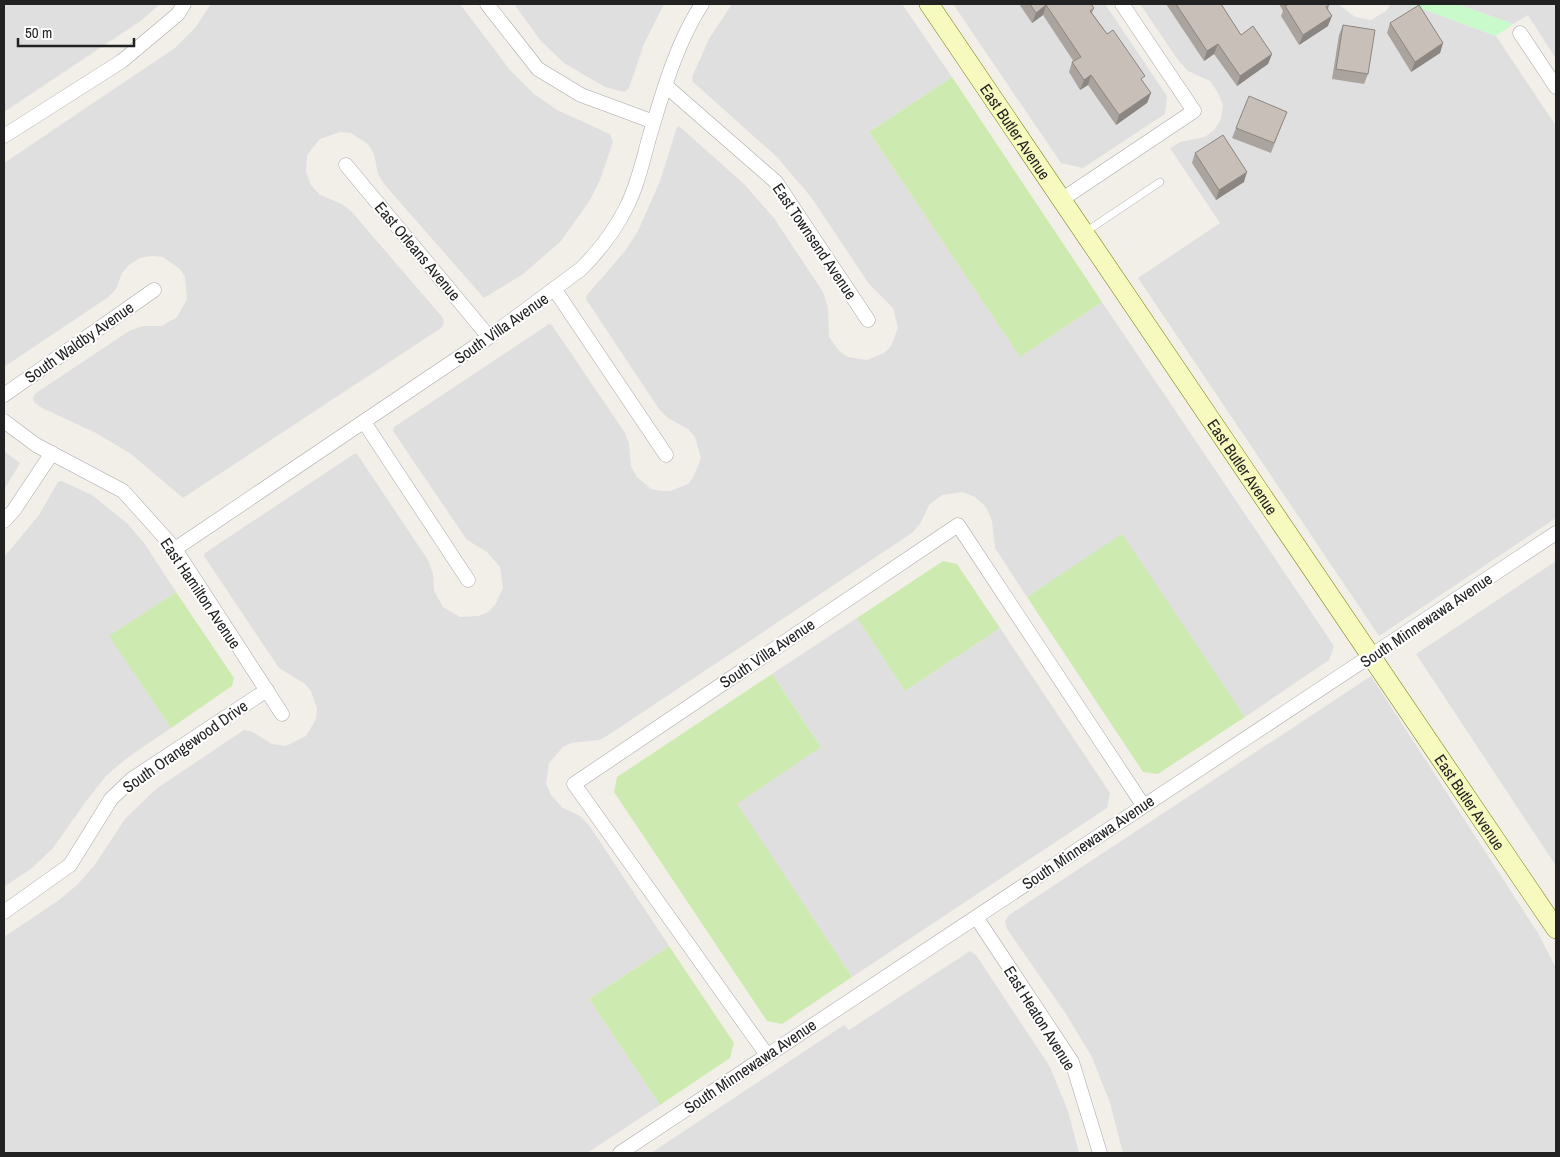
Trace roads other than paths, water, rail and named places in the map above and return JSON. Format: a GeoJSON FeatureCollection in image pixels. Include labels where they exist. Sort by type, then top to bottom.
{"type":"FeatureCollection","features":[{"type":"Feature","properties":{"kind":"street"},"geometry":{"type":"LineString","coordinates":[[4,136],[122,60],[178,14],[184,4]]}},
{"type":"Feature","properties":{"kind":"street"},"geometry":{"type":"LineString","coordinates":[[487,4],[538,69],[581,95],[654,122]]}},
{"type":"Feature","properties":{"kind":"street","name":"South Villa Avenue"},"geometry":{"type":"LineString","coordinates":[[175,549],[489,337],[555,290],[594,255],[626,208],[636,187],[666,86],[687,30],[702,4]]}},
{"type":"Feature","properties":{"kind":"street","name":"East Butler Avenue"},"geometry":{"type":"LineString","coordinates":[[929,4],[1556,929]]}},
{"type":"Feature","properties":{"kind":"street"},"geometry":{"type":"LineString","coordinates":[[1061,200],[1194,111],[1122,4]]}},
{"type":"Feature","properties":{"kind":"street"},"geometry":{"type":"LineString","coordinates":[[1520,33],[1556,87]]}},
{"type":"Feature","properties":{"kind":"street","name":"East Townsend Avenue"},"geometry":{"type":"LineString","coordinates":[[666,86],[776,182],[868,320]]}},
{"type":"Feature","properties":{"kind":"street","name":"East Orleans Avenue"},"geometry":{"type":"LineString","coordinates":[[346,165],[489,337]]}},
{"type":"Feature","properties":{"kind":"street","name":"South Waldby Avenue"},"geometry":{"type":"LineString","coordinates":[[4,395],[154,290]]}},
{"type":"Feature","properties":{"kind":"street"},"geometry":{"type":"LineString","coordinates":[[555,290],[666,455]]}},
{"type":"Feature","properties":{"kind":"street","name":"East Hamilton Avenue"},"geometry":{"type":"LineString","coordinates":[[4,421],[52,453],[123,491],[175,549],[282,714]]}},
{"type":"Feature","properties":{"kind":"street"},"geometry":{"type":"LineString","coordinates":[[364,422],[468,580]]}},
{"type":"Feature","properties":{"kind":"street"},"geometry":{"type":"LineString","coordinates":[[4,521],[14,510],[52,453]]}},
{"type":"Feature","properties":{"kind":"street","name":"South Villa Avenue"},"geometry":{"type":"LineString","coordinates":[[767,1055],[574,784],[958,525],[1143,806]]}},
{"type":"Feature","properties":{"kind":"street","name":"South Minnewawa Avenue"},"geometry":{"type":"LineString","coordinates":[[620,1153],[1556,533]]}},
{"type":"Feature","properties":{"kind":"street","name":"South Orangewood Drive"},"geometry":{"type":"LineString","coordinates":[[4,912],[70,865],[111,799],[132,779],[266,690]]}},
{"type":"Feature","properties":{"kind":"street","name":"East Heaton Avenue"},"geometry":{"type":"LineString","coordinates":[[976,917],[1072,1062],[1100,1153]]}},
{"type":"Feature","properties":{"kind":"lane"},"geometry":{"type":"LineString","coordinates":[[1084,233],[1160,182]]}}]}
